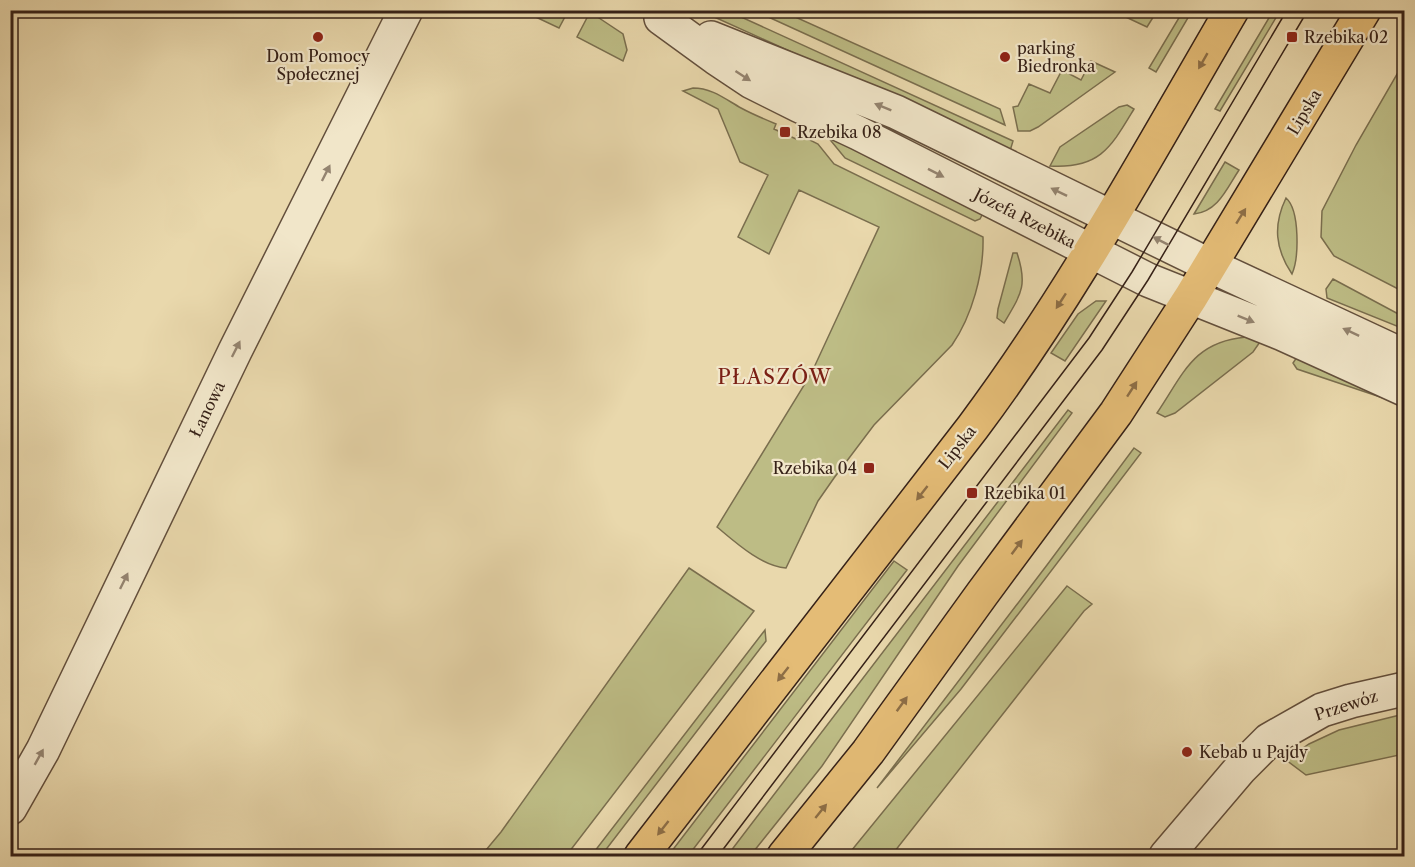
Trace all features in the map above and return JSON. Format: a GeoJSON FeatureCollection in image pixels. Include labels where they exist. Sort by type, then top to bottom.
{"type":"FeatureCollection","features":[{"type":"Feature","properties":{"kind":"main road","name":"Lipska"},"geometry":{"type":"LineString","coordinates":[[641,856],[990,404],[1034,342],[1092,251],[1232,10]]}},
{"type":"Feature","properties":{"kind":"main road","name":"Lipska"},"geometry":{"type":"LineString","coordinates":[[784,856],[868,752],[1116,413],[1211,266],[1364,10]]}},
{"type":"Feature","properties":{"kind":"street","name":"Łanowa"},"geometry":{"type":"LineString","coordinates":[[10,808],[47,741],[235,351],[406,10]]}},
{"type":"Feature","properties":{"kind":"street","name":"Józefa Rzebika"},"geometry":{"type":"LineString","coordinates":[[655,14],[896,112],[1211,266],[1404,356]]}},
{"type":"Feature","properties":{"kind":"street","name":"Józefa Rzebika"},"geometry":{"type":"LineString","coordinates":[[655,14],[752,82],[1148,280],[1283,334],[1404,389]]}},
{"type":"Feature","properties":{"kind":"street","name":"Przewóz"},"geometry":{"type":"LineString","coordinates":[[1166,856],[1240,769],[1269,740],[1322,710],[1404,689]]}},
{"type":"Feature","properties":{"kind":"shaded area"},"geometry":{"type":"Polygon","coordinates":[[[568,10],[559,28],[523,11],[568,10]]]}},
{"type":"Feature","properties":{"kind":"shaded area"},"geometry":{"type":"Polygon","coordinates":[[[1157,10],[1147,27],[1113,11],[1157,10]]]}},
{"type":"Feature","properties":{"kind":"shaded area"},"geometry":{"type":"Polygon","coordinates":[[[701,11],[728,11],[1013,141],[1010,151],[701,11]]]}},
{"type":"Feature","properties":{"kind":"shaded area"},"geometry":{"type":"Polygon","coordinates":[[[755,11],[782,11],[1000,109],[1005,125],[755,11]]]}},
{"type":"Feature","properties":{"kind":"shaded area"},"geometry":{"type":"Polygon","coordinates":[[[1183,11],[1192,11],[1156,72],[1149,68],[1183,11]]]}},
{"type":"Feature","properties":{"kind":"shaded area"},"geometry":{"type":"Polygon","coordinates":[[[1273,11],[1280,11],[1220,111],[1215,109],[1273,11]]]}},
{"type":"Feature","properties":{"kind":"shaded area"},"geometry":{"type":"Polygon","coordinates":[[[590,12],[623,34],[627,50],[623,61],[577,37],[590,12]]]}},
{"type":"Feature","properties":{"kind":"shaded area"},"geometry":{"type":"Polygon","coordinates":[[[1091,61],[1115,72],[1038,127],[1030,131],[1018,131],[1013,107],[1018,106],[1029,84],[1050,93],[1062,70],[1081,80],[1091,61]]]}},
{"type":"Feature","properties":{"kind":"shaded area"},"geometry":{"type":"Polygon","coordinates":[[[1404,62],[1404,292],[1334,256],[1321,237],[1322,211],[1356,145],[1404,62]]]}},
{"type":"Feature","properties":{"kind":"shaded area"},"geometry":{"type":"Polygon","coordinates":[[[700,88],[718,95],[776,124],[774,129],[796,139],[798,134],[818,144],[834,164],[983,237],[979,279],[971,308],[959,334],[952,345],[874,425],[834,478],[818,501],[786,568],[758,558],[717,527],[811,374],[879,227],[799,190],[769,254],[738,237],[768,175],[740,162],[718,109],[683,91],[700,88]]]}},
{"type":"Feature","properties":{"kind":"shaded area"},"geometry":{"type":"Polygon","coordinates":[[[1127,105],[1134,109],[1102,153],[1081,164],[1050,166],[1060,147],[1119,107],[1127,105]]]}},
{"type":"Feature","properties":{"kind":"shaded area"},"geometry":{"type":"Polygon","coordinates":[[[827,136],[983,213],[980,219],[975,221],[845,158],[827,136]]]}},
{"type":"Feature","properties":{"kind":"shaded area"},"geometry":{"type":"Polygon","coordinates":[[[1225,162],[1239,170],[1216,204],[1194,214],[1225,162]]]}},
{"type":"Feature","properties":{"kind":"shaded area"},"geometry":{"type":"Polygon","coordinates":[[[1286,198],[1294,213],[1297,234],[1296,257],[1292,274],[1282,255],[1278,237],[1279,218],[1286,198]]]}},
{"type":"Feature","properties":{"kind":"shaded area"},"geometry":{"type":"Polygon","coordinates":[[[1013,253],[1017,253],[1022,282],[1018,297],[1004,323],[997,318],[998,309],[1013,253]]]}},
{"type":"Feature","properties":{"kind":"shaded area"},"geometry":{"type":"Polygon","coordinates":[[[1333,279],[1404,317],[1404,329],[1327,298],[1326,289],[1333,279]]]}},
{"type":"Feature","properties":{"kind":"shaded area"},"geometry":{"type":"Polygon","coordinates":[[[1096,301],[1106,301],[1065,361],[1051,353],[1078,314],[1096,301]]]}},
{"type":"Feature","properties":{"kind":"shaded area"},"geometry":{"type":"Polygon","coordinates":[[[1246,337],[1262,339],[1253,352],[1175,413],[1165,417],[1157,413],[1183,373],[1202,353],[1214,345],[1246,337]]]}},
{"type":"Feature","properties":{"kind":"shaded area"},"geometry":{"type":"Polygon","coordinates":[[[1299,354],[1404,400],[1404,405],[1297,369],[1293,363],[1299,354]]]}},
{"type":"Feature","properties":{"kind":"shaded area"},"geometry":{"type":"Polygon","coordinates":[[[1068,410],[1072,413],[958,566],[822,766],[750,856],[727,856],[1068,410]]]}},
{"type":"Feature","properties":{"kind":"shaded area"},"geometry":{"type":"Polygon","coordinates":[[[1134,448],[1141,453],[961,689],[877,788],[1047,565],[1134,448]]]}},
{"type":"Feature","properties":{"kind":"shaded area"},"geometry":{"type":"Polygon","coordinates":[[[894,561],[907,570],[688,856],[668,856],[894,561]]]}},
{"type":"Feature","properties":{"kind":"shaded area"},"geometry":{"type":"Polygon","coordinates":[[[689,568],[754,611],[566,856],[481,856],[501,832],[689,568]]]}},
{"type":"Feature","properties":{"kind":"shaded area"},"geometry":{"type":"Polygon","coordinates":[[[1067,586],[1092,604],[1084,611],[891,856],[847,856],[1067,586]]]}},
{"type":"Feature","properties":{"kind":"shaded area"},"geometry":{"type":"Polygon","coordinates":[[[765,630],[766,641],[601,856],[591,856],[765,630]]]}},
{"type":"Feature","properties":{"kind":"shaded area"},"geometry":{"type":"Polygon","coordinates":[[[1404,714],[1404,754],[1306,775],[1286,760],[1309,744],[1339,730],[1404,714]]]}},
{"type":"Feature","properties":{"kind":"tram line"},"geometry":{"type":"LineString","coordinates":[[696,856],[1089,338],[1132,272],[1287,10]]}},
{"type":"Feature","properties":{"kind":"tram line"},"geometry":{"type":"LineString","coordinates":[[718,856],[1102,350],[1148,280],[1308,10]]}},
{"type":"Feature","properties":{"kind":"place","name":"Dom Pomocy Społecznej"},"geometry":{"type":"Point","coordinates":[318,37]}},
{"type":"Feature","properties":{"kind":"place","name":"Rzebika 02"},"geometry":{"type":"Point","coordinates":[1292,37]}},
{"type":"Feature","properties":{"kind":"place","name":"parking Biedronka"},"geometry":{"type":"Point","coordinates":[1005,57]}},
{"type":"Feature","properties":{"kind":"place","name":"Rzebika 08"},"geometry":{"type":"Point","coordinates":[785,132]}},
{"type":"Feature","properties":{"kind":"place","name":"Rzebika 04"},"geometry":{"type":"Point","coordinates":[869,468]}},
{"type":"Feature","properties":{"kind":"place","name":"Rzebika 01"},"geometry":{"type":"Point","coordinates":[972,493]}},
{"type":"Feature","properties":{"kind":"place","name":"Kebab u Pajdy"},"geometry":{"type":"Point","coordinates":[1187,752]}},
{"type":"Feature","properties":{"kind":"district","name":"PŁASZÓW"},"geometry":{"type":"Point","coordinates":[775,377]}}]}
